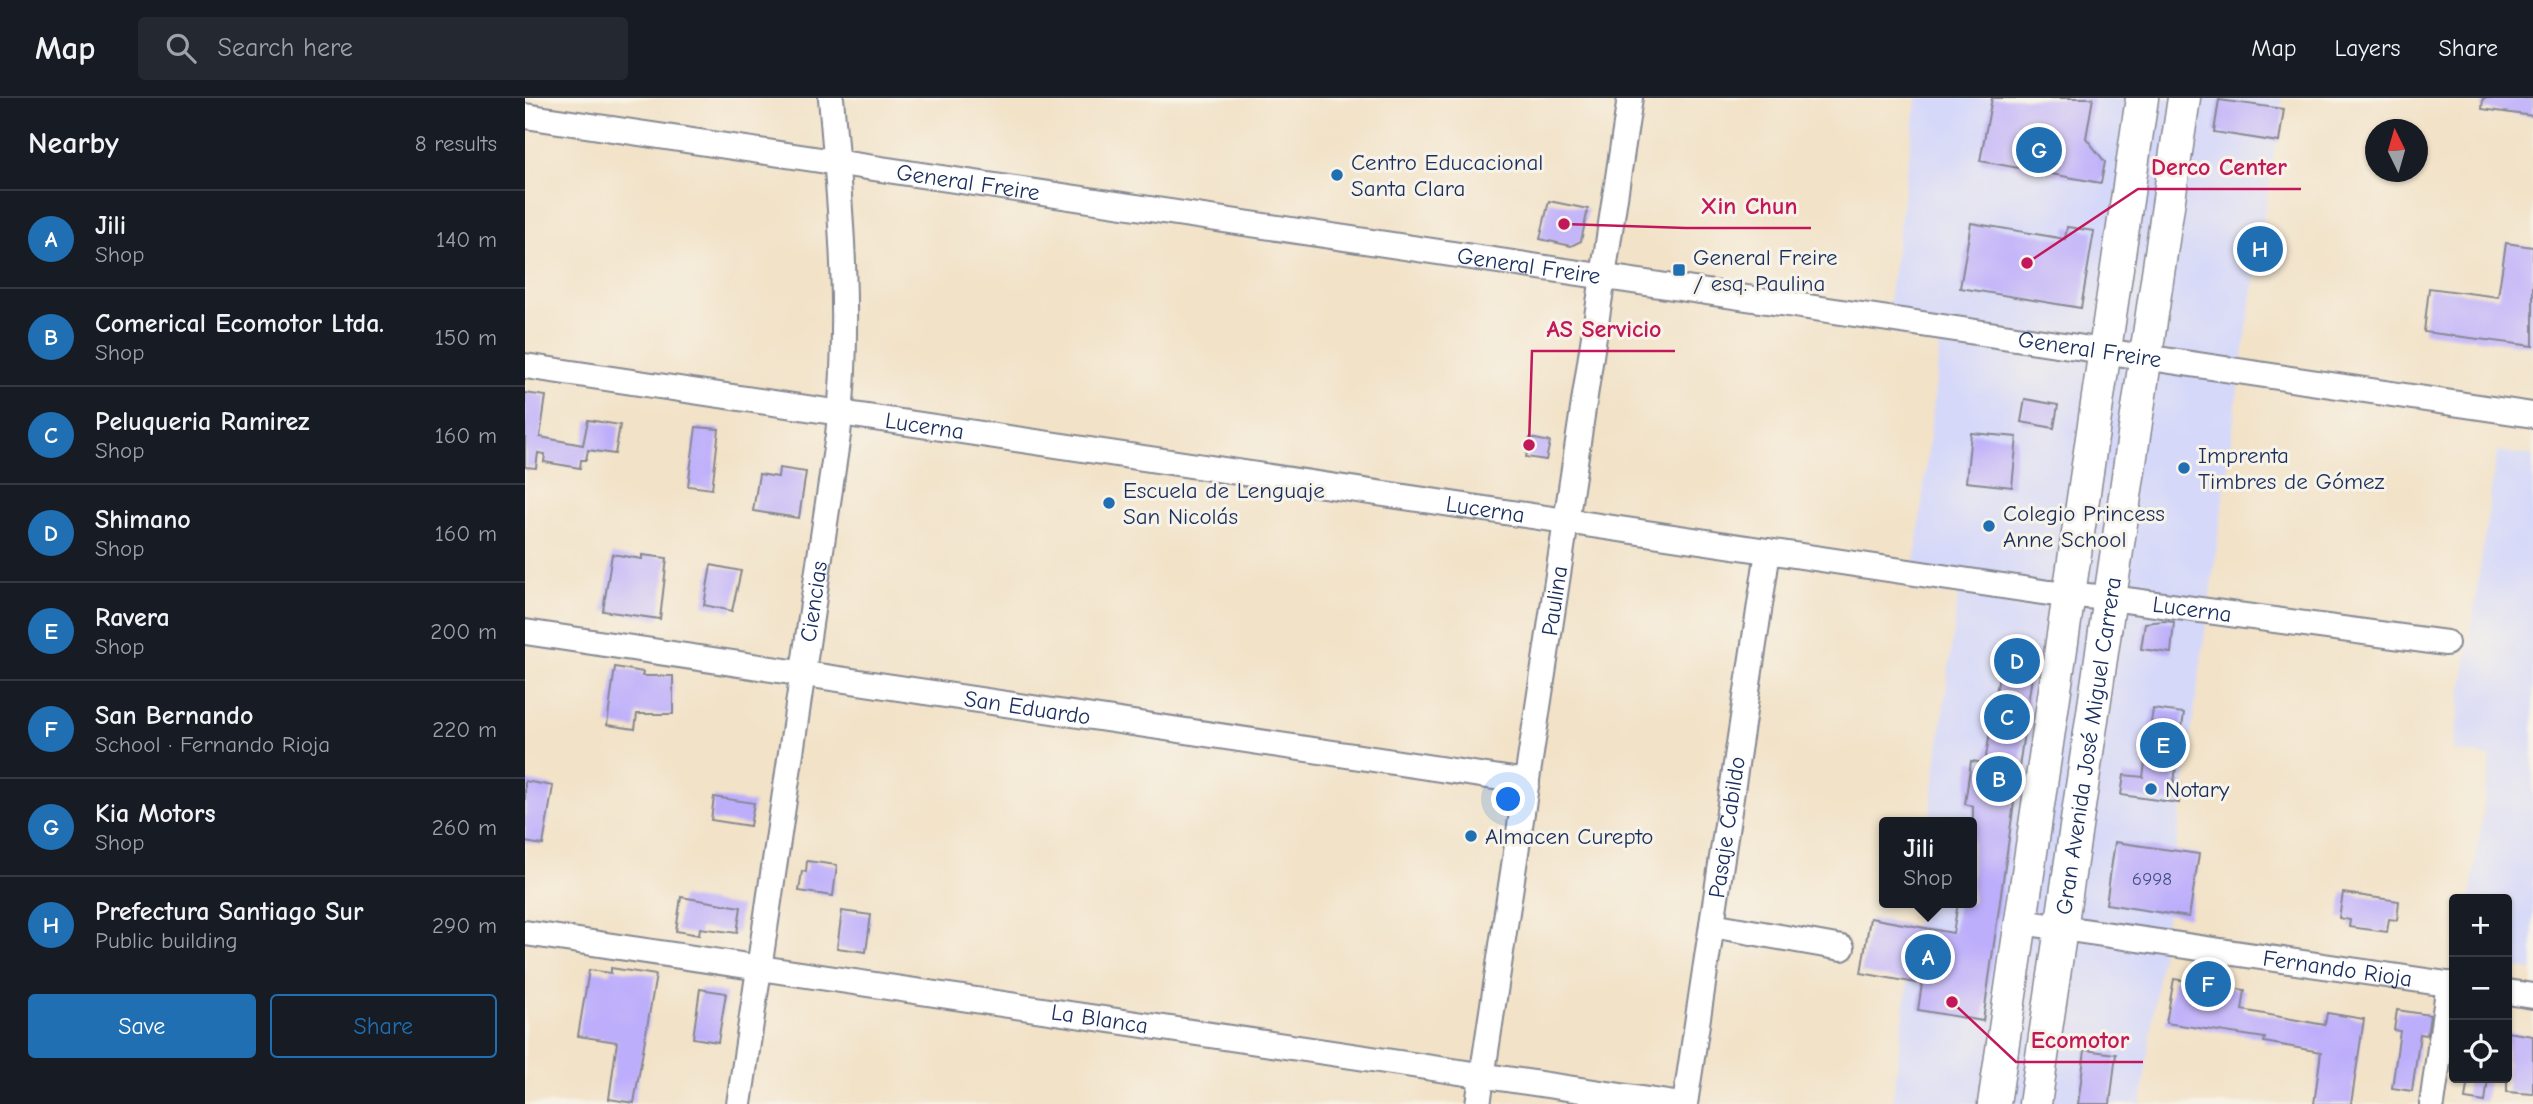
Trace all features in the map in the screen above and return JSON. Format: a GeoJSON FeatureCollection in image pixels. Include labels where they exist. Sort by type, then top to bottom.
{"type":"FeatureCollection","features":[{"type":"Feature","properties":{"kind":"main road","name":"Gran Avenida José Miguel Carrera"},"geometry":{"type":"LineString","coordinates":[[1994,1104],[2142,98]]}},
{"type":"Feature","properties":{"kind":"main road","name":"Gran Avenida José Miguel Carrera"},"geometry":{"type":"LineString","coordinates":[[2035,1104],[2184,98]]}},
{"type":"Feature","properties":{"kind":"street","name":"Ciencias"},"geometry":{"type":"LineString","coordinates":[[739,1104],[841,413],[845,271],[831,98]]}},
{"type":"Feature","properties":{"kind":"street","name":"Paulina"},"geometry":{"type":"LineString","coordinates":[[1478,1104],[1630,98]]}},
{"type":"Feature","properties":{"kind":"street","name":"General Freire"},"geometry":{"type":"LineString","coordinates":[[525,116],[2533,415]]}},
{"type":"Feature","properties":{"kind":"street","name":"Lucerna"},"geometry":{"type":"LineString","coordinates":[[525,366],[2069,596],[2111,598],[2447,643]]}},
{"type":"Feature","properties":{"kind":"street","name":"Pasaje Cabildo"},"geometry":{"type":"LineString","coordinates":[[1685,1104],[1768,551]]}},
{"type":"Feature","properties":{"kind":"street","name":"San Eduardo"},"geometry":{"type":"LineString","coordinates":[[525,632],[1527,782]]}},
{"type":"Feature","properties":{"kind":"street","name":"Fernando Rioja"},"geometry":{"type":"LineString","coordinates":[[2021,922],[2449,985]]}},
{"type":"Feature","properties":{"kind":"street"},"geometry":{"type":"LineString","coordinates":[[1712,925],[1842,948]]}},
{"type":"Feature","properties":{"kind":"street","name":"La Blanca"},"geometry":{"type":"LineString","coordinates":[[525,933],[1675,1104]]}},
{"type":"Feature","properties":{"kind":"street"},"geometry":{"type":"LineString","coordinates":[[2512,993],[2533,996]]}},
{"type":"Feature","properties":{"kind":"street","name":"Fernando Rioja"},"geometry":{"type":"LineString","coordinates":[[2432,1104],[2449,1003]]}},
{"type":"Feature","properties":{"kind":"shaded area"},"geometry":{"type":"Polygon","coordinates":[[[1917,98],[2282,98],[2239,383],[2141,1104],[1892,1104],[1917,908],[1977,908],[1977,817],[1930,817],[1958,595],[1912,591],[1940,345],[1885,330],[1917,98]]]}},
{"type":"Feature","properties":{"kind":"shaded area"},"geometry":{"type":"Polygon","coordinates":[[[2497,451],[2533,456],[2533,970],[2512,968],[2512,894],[2471,894],[2491,757],[2453,751],[2497,451]]]}},
{"type":"Feature","properties":{"kind":"building"},"geometry":{"type":"Polygon","coordinates":[[[1992,98],[2093,98],[2086,138],[2105,162],[2101,183],[1980,161],[1992,98]]]}},
{"type":"Feature","properties":{"kind":"building"},"geometry":{"type":"Polygon","coordinates":[[[2483,98],[2533,98],[2533,116],[2482,109],[2483,98]]]}},
{"type":"Feature","properties":{"kind":"building"},"geometry":{"type":"Polygon","coordinates":[[[2219,100],[2284,109],[2279,142],[2214,132],[2219,100]]]}},
{"type":"Feature","properties":{"kind":"building"},"geometry":{"type":"Polygon","coordinates":[[[1549,201],[1588,209],[1581,241],[1571,246],[1540,239],[1549,201]]]}},
{"type":"Feature","properties":{"kind":"building"},"geometry":{"type":"Polygon","coordinates":[[[1971,223],[2065,239],[2067,227],[2094,231],[2081,308],[1960,288],[1971,223]]]}},
{"type":"Feature","properties":{"kind":"building"},"geometry":{"type":"Polygon","coordinates":[[[2506,243],[2533,247],[2533,346],[2424,332],[2429,288],[2498,297],[2506,243]]]}},
{"type":"Feature","properties":{"kind":"building"},"geometry":{"type":"Polygon","coordinates":[[[525,393],[546,396],[540,437],[583,445],[588,420],[620,425],[615,454],[588,450],[586,460],[581,460],[580,468],[544,462],[545,454],[538,453],[536,468],[525,467],[525,393]]]}},
{"type":"Feature","properties":{"kind":"building"},"geometry":{"type":"Polygon","coordinates":[[[2025,399],[2058,405],[2054,428],[2021,422],[2025,399]]]}},
{"type":"Feature","properties":{"kind":"building"},"geometry":{"type":"Polygon","coordinates":[[[696,427],[719,429],[712,489],[688,486],[696,427]]]}},
{"type":"Feature","properties":{"kind":"building"},"geometry":{"type":"Polygon","coordinates":[[[1971,433],[2017,437],[2012,487],[1966,482],[1971,433]]]}},
{"type":"Feature","properties":{"kind":"building"},"geometry":{"type":"Polygon","coordinates":[[[1530,438],[1550,442],[1546,460],[1526,457],[1530,438]]]}},
{"type":"Feature","properties":{"kind":"building"},"geometry":{"type":"Polygon","coordinates":[[[779,468],[806,472],[799,518],[753,511],[759,474],[778,477],[779,468]]]}},
{"type":"Feature","properties":{"kind":"building"},"geometry":{"type":"Polygon","coordinates":[[[612,554],[642,559],[642,555],[667,558],[660,619],[603,611],[612,554]]]}},
{"type":"Feature","properties":{"kind":"building"},"geometry":{"type":"Polygon","coordinates":[[[711,565],[741,571],[732,611],[704,605],[711,565]]]}},
{"type":"Feature","properties":{"kind":"building"},"geometry":{"type":"Polygon","coordinates":[[[2174,622],[2171,653],[2141,649],[2145,623],[2174,622]]]}},
{"type":"Feature","properties":{"kind":"building"},"geometry":{"type":"Polygon","coordinates":[[[2003,650],[2035,655],[1983,1021],[1918,1010],[1922,984],[1861,973],[1870,918],[1953,933],[1957,908],[1977,908],[1977,817],[1973,817],[1973,806],[1965,804],[1971,761],[1985,763],[2003,650]]]}},
{"type":"Feature","properties":{"kind":"building"},"geometry":{"type":"Polygon","coordinates":[[[615,667],[643,672],[642,676],[673,676],[673,714],[637,714],[635,729],[607,725],[615,667]]]}},
{"type":"Feature","properties":{"kind":"building"},"geometry":{"type":"Polygon","coordinates":[[[2153,709],[2184,713],[2174,782],[2181,783],[2179,803],[2121,795],[2124,775],[2143,777],[2153,709]]]}},
{"type":"Feature","properties":{"kind":"building"},"geometry":{"type":"Polygon","coordinates":[[[525,781],[553,786],[543,845],[525,842],[525,781]]]}},
{"type":"Feature","properties":{"kind":"building"},"geometry":{"type":"Polygon","coordinates":[[[714,797],[754,803],[750,826],[711,820],[714,797]]]}},
{"type":"Feature","properties":{"kind":"building"},"geometry":{"type":"Polygon","coordinates":[[[2115,842],[2199,854],[2189,917],[2106,904],[2115,842]]]}},
{"type":"Feature","properties":{"kind":"building"},"geometry":{"type":"Polygon","coordinates":[[[807,861],[837,865],[833,896],[799,891],[802,871],[806,872],[807,861]]]}},
{"type":"Feature","properties":{"kind":"building"},"geometry":{"type":"Polygon","coordinates":[[[2343,893],[2399,901],[2397,920],[2389,919],[2387,932],[2349,927],[2350,920],[2339,918],[2343,893]]]}},
{"type":"Feature","properties":{"kind":"building"},"geometry":{"type":"Polygon","coordinates":[[[681,897],[741,907],[737,933],[700,928],[699,935],[676,931],[681,897]]]}},
{"type":"Feature","properties":{"kind":"building"},"geometry":{"type":"Polygon","coordinates":[[[842,911],[871,915],[866,952],[837,948],[842,911]]]}},
{"type":"Feature","properties":{"kind":"building"},"geometry":{"type":"Polygon","coordinates":[[[611,968],[656,975],[634,1103],[609,1099],[617,1042],[578,1036],[589,970],[611,973],[611,968]]]}},
{"type":"Feature","properties":{"kind":"building"},"geometry":{"type":"Polygon","coordinates":[[[2174,979],[2245,990],[2242,1010],[2325,1025],[2327,1013],[2364,1019],[2351,1104],[2314,1104],[2321,1052],[2264,1042],[2265,1038],[2166,1023],[2174,979]]]}},
{"type":"Feature","properties":{"kind":"building"},"geometry":{"type":"Polygon","coordinates":[[[700,989],[726,993],[718,1042],[693,1038],[700,989]]]}},
{"type":"Feature","properties":{"kind":"building"},"geometry":{"type":"Polygon","coordinates":[[[2397,1010],[2430,1015],[2427,1035],[2420,1034],[2412,1091],[2392,1088],[2400,1031],[2394,1030],[2397,1010]]]}},
{"type":"Feature","properties":{"kind":"building"},"geometry":{"type":"Polygon","coordinates":[[[2512,1033],[2533,1036],[2533,1094],[2507,1092],[2507,1083],[2512,1083],[2512,1033]]]}},
{"type":"Feature","properties":{"kind":"building"},"geometry":{"type":"Polygon","coordinates":[[[2085,1050],[2116,1054],[2110,1104],[2078,1104],[2085,1050]]]}},
{"type":"Feature","properties":{"kind":"building"},"geometry":{"type":"Polygon","coordinates":[[[2467,1083],[2487,1083],[2485,1102],[2465,1099],[2467,1083]]]}},
{"type":"Feature","properties":{"kind":"place","name":"Kia Motors"},"geometry":{"type":"Point","coordinates":[2039,150]}},
{"type":"Feature","properties":{"kind":"place","name":"Centro Educacional Santa Clara"},"geometry":{"type":"Point","coordinates":[1337,175]}},
{"type":"Feature","properties":{"kind":"place","name":"Xin Chun"},"geometry":{"type":"Point","coordinates":[1564,224]}},
{"type":"Feature","properties":{"kind":"place","name":"Prefectura Santiago Sur"},"geometry":{"type":"Point","coordinates":[2260,249]}},
{"type":"Feature","properties":{"kind":"place","name":"Derco Center"},"geometry":{"type":"Point","coordinates":[2027,263]}},
{"type":"Feature","properties":{"kind":"place","name":"General Freire / esq. Paulina"},"geometry":{"type":"Point","coordinates":[1679,270]}},
{"type":"Feature","properties":{"kind":"place","name":"AS Servicio"},"geometry":{"type":"Point","coordinates":[1529,445]}},
{"type":"Feature","properties":{"kind":"place","name":"Imprenta Timbres de Gómez"},"geometry":{"type":"Point","coordinates":[2184,468]}},
{"type":"Feature","properties":{"kind":"place","name":"Escuela de Lenguaje San Nicolás"},"geometry":{"type":"Point","coordinates":[1109,503]}},
{"type":"Feature","properties":{"kind":"place","name":"Colegio Princess Anne School"},"geometry":{"type":"Point","coordinates":[1989,526]}},
{"type":"Feature","properties":{"kind":"place","name":"Shimano"},"geometry":{"type":"Point","coordinates":[2017,661]}},
{"type":"Feature","properties":{"kind":"place","name":"Peluqueria Ramirez"},"geometry":{"type":"Point","coordinates":[2007,717]}},
{"type":"Feature","properties":{"kind":"place","name":"Ravera"},"geometry":{"type":"Point","coordinates":[2163,745]}},
{"type":"Feature","properties":{"kind":"place","name":"Comerical Ecomotor Ltda."},"geometry":{"type":"Point","coordinates":[1999,779]}},
{"type":"Feature","properties":{"kind":"place","name":"Notary"},"geometry":{"type":"Point","coordinates":[2151,789]}},
{"type":"Feature","properties":{"kind":"place","name":"Almacen Curepto"},"geometry":{"type":"Point","coordinates":[1471,836]}},
{"type":"Feature","properties":{"kind":"place","name":"Jili"},"geometry":{"type":"Point","coordinates":[1928,957]}},
{"type":"Feature","properties":{"kind":"place","name":"San Bernando"},"geometry":{"type":"Point","coordinates":[2208,984]}},
{"type":"Feature","properties":{"kind":"place","name":"Ecomotor"},"geometry":{"type":"Point","coordinates":[1952,1002]}}]}
